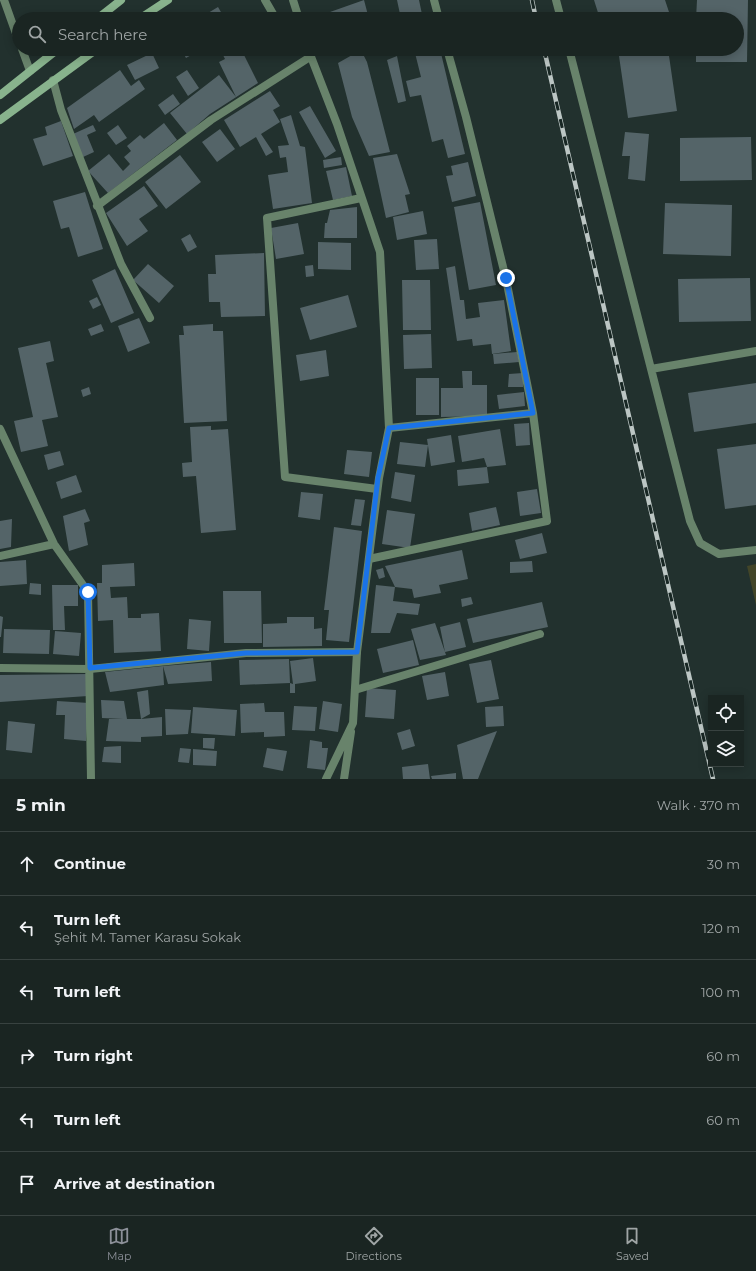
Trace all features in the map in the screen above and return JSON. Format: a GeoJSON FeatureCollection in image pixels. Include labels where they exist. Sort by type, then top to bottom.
{"type":"FeatureCollection","features":[{"type":"Feature","properties":{"kind":"main road"},"geometry":{"type":"LineString","coordinates":[[106,12],[121,0]]}},
{"type":"Feature","properties":{"kind":"main road"},"geometry":{"type":"LineString","coordinates":[[150,12],[168,0]]}},
{"type":"Feature","properties":{"kind":"main road"},"geometry":{"type":"LineString","coordinates":[[0,95],[49,56]]}},
{"type":"Feature","properties":{"kind":"main road"},"geometry":{"type":"LineString","coordinates":[[0,120],[87,56]]}},
{"type":"Feature","properties":{"kind":"street"},"geometry":{"type":"LineString","coordinates":[[4,0],[12,22]]}},
{"type":"Feature","properties":{"kind":"street"},"geometry":{"type":"LineString","coordinates":[[265,0],[272,12]]}},
{"type":"Feature","properties":{"kind":"street"},"geometry":{"type":"LineString","coordinates":[[293,0],[297,12]]}},
{"type":"Feature","properties":{"kind":"street"},"geometry":{"type":"LineString","coordinates":[[434,0],[437,12]]}},
{"type":"Feature","properties":{"kind":"street"},"geometry":{"type":"LineString","coordinates":[[556,0],[559,12]]}},
{"type":"Feature","properties":{"kind":"street"},"geometry":{"type":"LineString","coordinates":[[25,56],[30,71]]}},
{"type":"Feature","properties":{"kind":"street"},"geometry":{"type":"LineString","coordinates":[[97,206],[211,120],[305,56]]}},
{"type":"Feature","properties":{"kind":"street"},"geometry":{"type":"LineString","coordinates":[[310,56],[337,124],[380,252],[389,428],[377,489],[357,652],[353,724],[344,779]]}},
{"type":"Feature","properties":{"kind":"street"},"geometry":{"type":"LineString","coordinates":[[368,560],[547,521],[533,413],[506,278],[466,117],[449,56]]}},
{"type":"Feature","properties":{"kind":"street"},"geometry":{"type":"LineString","coordinates":[[571,56],[690,521],[700,543],[719,554],[756,550]]}},
{"type":"Feature","properties":{"kind":"street"},"geometry":{"type":"LineString","coordinates":[[53,80],[61,110],[97,206],[121,264],[150,318]]}},
{"type":"Feature","properties":{"kind":"street"},"geometry":{"type":"LineString","coordinates":[[361,198],[267,218],[285,477],[377,489]]}},
{"type":"Feature","properties":{"kind":"street"},"geometry":{"type":"LineString","coordinates":[[651,369],[756,351]]}},
{"type":"Feature","properties":{"kind":"street"},"geometry":{"type":"LineString","coordinates":[[389,428],[533,413]]}},
{"type":"Feature","properties":{"kind":"street"},"geometry":{"type":"LineString","coordinates":[[0,429],[54,544],[88,592],[91,779]]}},
{"type":"Feature","properties":{"kind":"street"},"geometry":{"type":"LineString","coordinates":[[0,556],[54,544]]}},
{"type":"Feature","properties":{"kind":"street"},"geometry":{"type":"LineString","coordinates":[[355,690],[540,634]]}},
{"type":"Feature","properties":{"kind":"street"},"geometry":{"type":"LineString","coordinates":[[0,668],[90,668],[246,653],[357,652]]}},
{"type":"Feature","properties":{"kind":"street"},"geometry":{"type":"LineString","coordinates":[[326,779],[353,724]]}},
{"type":"Feature","properties":{"kind":"green space"},"geometry":{"type":"Polygon","coordinates":[[[756,564],[756,605],[747,566],[756,564]]]}},
{"type":"Feature","properties":{"kind":"building"},"geometry":{"type":"Polygon","coordinates":[[[364,0],[367,12],[330,12],[364,0]]]}},
{"type":"Feature","properties":{"kind":"building"},"geometry":{"type":"Polygon","coordinates":[[[397,0],[419,0],[422,12],[400,12],[397,0]]]}},
{"type":"Feature","properties":{"kind":"building"},"geometry":{"type":"Polygon","coordinates":[[[594,0],[665,0],[669,12],[598,12],[594,0]]]}},
{"type":"Feature","properties":{"kind":"building"},"geometry":{"type":"Polygon","coordinates":[[[697,0],[748,0],[747,62],[696,62],[696,56],[744,56],[744,12],[696,12],[697,0]]]}},
{"type":"Feature","properties":{"kind":"building"},"geometry":{"type":"Polygon","coordinates":[[[218,7],[221,12],[210,12],[218,7]]]}},
{"type":"Feature","properties":{"kind":"building"},"geometry":{"type":"Polygon","coordinates":[[[146,56],[153,56],[159,68],[135,80],[127,65],[146,56]]]}},
{"type":"Feature","properties":{"kind":"building"},"geometry":{"type":"Polygon","coordinates":[[[224,56],[244,56],[258,83],[210,114],[187,134],[170,113],[219,75],[236,97],[219,62],[225,59],[224,56]]]}},
{"type":"Feature","properties":{"kind":"building"},"geometry":{"type":"Polygon","coordinates":[[[350,56],[364,56],[367,62],[390,152],[369,156],[352,117],[338,63],[350,56]]]}},
{"type":"Feature","properties":{"kind":"building"},"geometry":{"type":"Polygon","coordinates":[[[397,56],[406,101],[398,103],[387,60],[397,56]]]}},
{"type":"Feature","properties":{"kind":"building"},"geometry":{"type":"Polygon","coordinates":[[[416,56],[442,56],[465,154],[448,158],[443,139],[432,142],[421,95],[410,97],[406,81],[421,77],[416,56]]]}},
{"type":"Feature","properties":{"kind":"building"},"geometry":{"type":"Polygon","coordinates":[[[619,56],[669,56],[677,111],[628,118],[619,56]]]}},
{"type":"Feature","properties":{"kind":"building"},"geometry":{"type":"Polygon","coordinates":[[[120,70],[131,86],[139,80],[145,89],[99,122],[94,115],[74,129],[67,108],[120,70]]]}},
{"type":"Feature","properties":{"kind":"building"},"geometry":{"type":"Polygon","coordinates":[[[187,70],[199,88],[188,96],[176,77],[187,70]]]}},
{"type":"Feature","properties":{"kind":"building"},"geometry":{"type":"Polygon","coordinates":[[[270,91],[280,106],[273,110],[280,122],[261,134],[273,152],[266,156],[256,137],[240,147],[224,120],[270,91]]]}},
{"type":"Feature","properties":{"kind":"building"},"geometry":{"type":"Polygon","coordinates":[[[173,94],[180,104],[165,115],[158,105],[173,94]]]}},
{"type":"Feature","properties":{"kind":"building"},"geometry":{"type":"Polygon","coordinates":[[[310,106],[336,151],[325,158],[299,112],[310,106]]]}},
{"type":"Feature","properties":{"kind":"building"},"geometry":{"type":"Polygon","coordinates":[[[291,115],[300,146],[305,147],[312,203],[273,209],[268,175],[288,172],[286,157],[280,158],[278,146],[289,145],[280,119],[291,115]]]}},
{"type":"Feature","properties":{"kind":"building"},"geometry":{"type":"Polygon","coordinates":[[[61,121],[73,156],[43,166],[33,139],[47,135],[45,127],[61,121]]]}},
{"type":"Feature","properties":{"kind":"building"},"geometry":{"type":"Polygon","coordinates":[[[164,123],[177,140],[108,193],[88,171],[109,154],[123,171],[130,164],[124,157],[131,151],[127,146],[140,135],[144,139],[164,123]]]}},
{"type":"Feature","properties":{"kind":"building"},"geometry":{"type":"Polygon","coordinates":[[[93,125],[96,131],[87,135],[94,152],[83,157],[73,134],[93,125]]]}},
{"type":"Feature","properties":{"kind":"building"},"geometry":{"type":"Polygon","coordinates":[[[118,125],[127,138],[116,145],[107,133],[118,125]]]}},
{"type":"Feature","properties":{"kind":"building"},"geometry":{"type":"Polygon","coordinates":[[[220,129],[235,149],[217,162],[202,142],[220,129]]]}},
{"type":"Feature","properties":{"kind":"building"},"geometry":{"type":"Polygon","coordinates":[[[625,132],[649,134],[645,181],[628,179],[630,156],[622,156],[625,132]]]}},
{"type":"Feature","properties":{"kind":"building"},"geometry":{"type":"Polygon","coordinates":[[[751,137],[752,180],[680,181],[680,138],[751,137]]]}},
{"type":"Feature","properties":{"kind":"building"},"geometry":{"type":"Polygon","coordinates":[[[397,154],[410,194],[405,195],[409,212],[386,218],[373,158],[397,154]]]}},
{"type":"Feature","properties":{"kind":"building"},"geometry":{"type":"Polygon","coordinates":[[[180,155],[201,182],[166,209],[145,182],[180,155]]]}},
{"type":"Feature","properties":{"kind":"building"},"geometry":{"type":"Polygon","coordinates":[[[341,157],[342,165],[324,168],[323,160],[341,157]]]}},
{"type":"Feature","properties":{"kind":"building"},"geometry":{"type":"Polygon","coordinates":[[[468,162],[476,196],[452,202],[446,176],[453,175],[451,166],[468,162]]]}},
{"type":"Feature","properties":{"kind":"building"},"geometry":{"type":"Polygon","coordinates":[[[346,167],[352,196],[333,200],[326,171],[346,167]]]}},
{"type":"Feature","properties":{"kind":"building"},"geometry":{"type":"Polygon","coordinates":[[[144,186],[158,206],[139,219],[148,231],[127,246],[106,213],[144,186]]]}},
{"type":"Feature","properties":{"kind":"building"},"geometry":{"type":"Polygon","coordinates":[[[85,192],[103,249],[78,257],[69,227],[61,229],[53,201],[85,192]]]}},
{"type":"Feature","properties":{"kind":"building"},"geometry":{"type":"Polygon","coordinates":[[[480,202],[496,285],[469,290],[454,207],[480,202]]]}},
{"type":"Feature","properties":{"kind":"building"},"geometry":{"type":"Polygon","coordinates":[[[665,203],[732,205],[731,256],[663,254],[665,203]]]}},
{"type":"Feature","properties":{"kind":"building"},"geometry":{"type":"Polygon","coordinates":[[[357,207],[357,238],[324,238],[325,223],[327,223],[330,210],[357,207]]]}},
{"type":"Feature","properties":{"kind":"building"},"geometry":{"type":"Polygon","coordinates":[[[423,211],[427,234],[397,240],[393,217],[423,211]]]}},
{"type":"Feature","properties":{"kind":"building"},"geometry":{"type":"Polygon","coordinates":[[[298,223],[304,254],[276,259],[271,228],[298,223]]]}},
{"type":"Feature","properties":{"kind":"building"},"geometry":{"type":"Polygon","coordinates":[[[190,234],[197,247],[188,252],[181,239],[190,234]]]}},
{"type":"Feature","properties":{"kind":"building"},"geometry":{"type":"Polygon","coordinates":[[[437,239],[439,269],[416,270],[414,240],[437,239]]]}},
{"type":"Feature","properties":{"kind":"building"},"geometry":{"type":"Polygon","coordinates":[[[318,242],[351,243],[351,270],[318,269],[318,242]]]}},
{"type":"Feature","properties":{"kind":"building"},"geometry":{"type":"Polygon","coordinates":[[[264,253],[265,316],[221,317],[220,302],[209,302],[208,274],[216,274],[215,255],[264,253]]]}},
{"type":"Feature","properties":{"kind":"building"},"geometry":{"type":"Polygon","coordinates":[[[148,264],[174,286],[159,303],[133,280],[148,264]]]}},
{"type":"Feature","properties":{"kind":"building"},"geometry":{"type":"Polygon","coordinates":[[[313,265],[314,276],[306,277],[305,266],[313,265]]]}},
{"type":"Feature","properties":{"kind":"building"},"geometry":{"type":"Polygon","coordinates":[[[455,266],[460,300],[464,300],[466,319],[480,317],[478,303],[504,300],[511,351],[492,354],[491,344],[473,346],[472,339],[457,341],[446,268],[455,266]]]}},
{"type":"Feature","properties":{"kind":"building"},"geometry":{"type":"Polygon","coordinates":[[[115,269],[134,313],[111,323],[92,280],[115,269]]]}},
{"type":"Feature","properties":{"kind":"building"},"geometry":{"type":"Polygon","coordinates":[[[750,278],[751,321],[679,322],[678,279],[750,278]]]}},
{"type":"Feature","properties":{"kind":"building"},"geometry":{"type":"Polygon","coordinates":[[[402,280],[430,280],[431,330],[403,330],[402,280]]]}},
{"type":"Feature","properties":{"kind":"building"},"geometry":{"type":"Polygon","coordinates":[[[348,295],[357,327],[310,340],[300,308],[348,295]]]}},
{"type":"Feature","properties":{"kind":"building"},"geometry":{"type":"Polygon","coordinates":[[[97,297],[101,305],[93,309],[89,301],[97,297]]]}},
{"type":"Feature","properties":{"kind":"building"},"geometry":{"type":"Polygon","coordinates":[[[139,318],[150,343],[128,352],[118,326],[139,318]]]}},
{"type":"Feature","properties":{"kind":"building"},"geometry":{"type":"Polygon","coordinates":[[[101,324],[104,331],[91,336],[88,329],[101,324]]]}},
{"type":"Feature","properties":{"kind":"building"},"geometry":{"type":"Polygon","coordinates":[[[213,324],[213,331],[223,331],[227,421],[184,423],[179,335],[184,335],[183,326],[213,324]]]}},
{"type":"Feature","properties":{"kind":"building"},"geometry":{"type":"Polygon","coordinates":[[[431,334],[432,368],[404,369],[403,335],[431,334]]]}},
{"type":"Feature","properties":{"kind":"building"},"geometry":{"type":"Polygon","coordinates":[[[50,341],[54,361],[46,363],[58,417],[42,420],[48,446],[21,452],[14,421],[33,417],[18,348],[50,341]]]}},
{"type":"Feature","properties":{"kind":"building"},"geometry":{"type":"Polygon","coordinates":[[[326,350],[329,376],[300,381],[296,355],[326,350]]]}},
{"type":"Feature","properties":{"kind":"building"},"geometry":{"type":"Polygon","coordinates":[[[517,352],[519,362],[494,364],[493,354],[517,352]]]}},
{"type":"Feature","properties":{"kind":"building"},"geometry":{"type":"Polygon","coordinates":[[[462,371],[472,371],[472,385],[487,385],[487,416],[441,417],[441,388],[463,388],[462,371]]]}},
{"type":"Feature","properties":{"kind":"building"},"geometry":{"type":"Polygon","coordinates":[[[523,373],[523,387],[508,387],[509,374],[523,373]]]}},
{"type":"Feature","properties":{"kind":"building"},"geometry":{"type":"Polygon","coordinates":[[[416,378],[439,378],[439,415],[416,415],[416,378]]]}},
{"type":"Feature","properties":{"kind":"building"},"geometry":{"type":"Polygon","coordinates":[[[756,383],[756,423],[694,432],[688,393],[756,383]]]}},
{"type":"Feature","properties":{"kind":"building"},"geometry":{"type":"Polygon","coordinates":[[[89,387],[91,394],[83,397],[81,390],[89,387]]]}},
{"type":"Feature","properties":{"kind":"building"},"geometry":{"type":"Polygon","coordinates":[[[524,392],[525,406],[499,409],[497,395],[524,392]]]}},
{"type":"Feature","properties":{"kind":"building"},"geometry":{"type":"Polygon","coordinates":[[[529,423],[530,445],[516,446],[514,424],[529,423]]]}},
{"type":"Feature","properties":{"kind":"building"},"geometry":{"type":"Polygon","coordinates":[[[211,426],[211,430],[228,429],[236,530],[201,533],[196,476],[183,477],[182,463],[192,462],[190,427],[211,426]]]}},
{"type":"Feature","properties":{"kind":"building"},"geometry":{"type":"Polygon","coordinates":[[[500,429],[506,465],[487,467],[484,458],[462,462],[458,436],[500,429]]]}},
{"type":"Feature","properties":{"kind":"building"},"geometry":{"type":"Polygon","coordinates":[[[451,435],[455,462],[431,466],[427,439],[451,435]]]}},
{"type":"Feature","properties":{"kind":"building"},"geometry":{"type":"Polygon","coordinates":[[[400,442],[428,445],[425,467],[397,464],[400,442]]]}},
{"type":"Feature","properties":{"kind":"building"},"geometry":{"type":"Polygon","coordinates":[[[756,444],[756,505],[725,509],[717,449],[756,444]]]}},
{"type":"Feature","properties":{"kind":"building"},"geometry":{"type":"Polygon","coordinates":[[[347,450],[372,452],[369,477],[344,474],[347,450]]]}},
{"type":"Feature","properties":{"kind":"building"},"geometry":{"type":"Polygon","coordinates":[[[60,451],[64,465],[48,470],[44,455],[60,451]]]}},
{"type":"Feature","properties":{"kind":"building"},"geometry":{"type":"Polygon","coordinates":[[[487,467],[489,483],[458,486],[457,470],[487,467]]]}},
{"type":"Feature","properties":{"kind":"building"},"geometry":{"type":"Polygon","coordinates":[[[395,472],[415,475],[411,502],[391,498],[395,472]]]}},
{"type":"Feature","properties":{"kind":"building"},"geometry":{"type":"Polygon","coordinates":[[[76,475],[82,492],[61,499],[56,482],[76,475]]]}},
{"type":"Feature","properties":{"kind":"building"},"geometry":{"type":"Polygon","coordinates":[[[537,489],[541,513],[520,516],[517,492],[537,489]]]}},
{"type":"Feature","properties":{"kind":"building"},"geometry":{"type":"Polygon","coordinates":[[[301,492],[323,494],[320,520],[298,517],[301,492]]]}},
{"type":"Feature","properties":{"kind":"building"},"geometry":{"type":"Polygon","coordinates":[[[355,499],[365,500],[361,526],[351,525],[355,499]]]}},
{"type":"Feature","properties":{"kind":"building"},"geometry":{"type":"Polygon","coordinates":[[[496,507],[500,525],[472,531],[469,513],[496,507]]]}},
{"type":"Feature","properties":{"kind":"building"},"geometry":{"type":"Polygon","coordinates":[[[85,509],[90,521],[84,523],[88,545],[69,551],[63,516],[85,509]]]}},
{"type":"Feature","properties":{"kind":"building"},"geometry":{"type":"Polygon","coordinates":[[[387,510],[415,514],[410,548],[382,544],[387,510]]]}},
{"type":"Feature","properties":{"kind":"building"},"geometry":{"type":"Polygon","coordinates":[[[12,519],[11,547],[0,549],[0,521],[12,519]]]}},
{"type":"Feature","properties":{"kind":"building"},"geometry":{"type":"Polygon","coordinates":[[[334,527],[362,531],[349,642],[326,640],[329,610],[324,610],[334,527]]]}},
{"type":"Feature","properties":{"kind":"building"},"geometry":{"type":"Polygon","coordinates":[[[542,533],[547,553],[520,559],[515,540],[542,533]]]}},
{"type":"Feature","properties":{"kind":"building"},"geometry":{"type":"Polygon","coordinates":[[[462,550],[468,579],[439,585],[441,593],[414,598],[412,589],[395,587],[385,566],[462,550]]]}},
{"type":"Feature","properties":{"kind":"building"},"geometry":{"type":"Polygon","coordinates":[[[26,560],[27,584],[0,586],[0,562],[26,560]]]}},
{"type":"Feature","properties":{"kind":"building"},"geometry":{"type":"Polygon","coordinates":[[[532,561],[533,572],[510,573],[510,562],[532,561]]]}},
{"type":"Feature","properties":{"kind":"building"},"geometry":{"type":"Polygon","coordinates":[[[134,563],[135,586],[110,587],[111,598],[127,597],[128,618],[141,618],[141,614],[159,613],[161,651],[114,653],[113,620],[98,621],[97,583],[102,583],[102,565],[134,563]]]}},
{"type":"Feature","properties":{"kind":"building"},"geometry":{"type":"Polygon","coordinates":[[[383,568],[385,577],[379,579],[376,570],[383,568]]]}},
{"type":"Feature","properties":{"kind":"building"},"geometry":{"type":"Polygon","coordinates":[[[30,583],[41,584],[41,595],[29,594],[30,583]]]}},
{"type":"Feature","properties":{"kind":"building"},"geometry":{"type":"Polygon","coordinates":[[[52,585],[78,585],[78,606],[64,606],[65,630],[53,630],[52,585]]]}},
{"type":"Feature","properties":{"kind":"building"},"geometry":{"type":"Polygon","coordinates":[[[376,585],[395,587],[393,601],[420,604],[418,615],[397,613],[390,633],[371,633],[376,585]]]}},
{"type":"Feature","properties":{"kind":"building"},"geometry":{"type":"Polygon","coordinates":[[[223,591],[261,591],[262,643],[224,643],[223,591]]]}},
{"type":"Feature","properties":{"kind":"building"},"geometry":{"type":"Polygon","coordinates":[[[471,597],[473,604],[462,607],[461,599],[471,597]]]}},
{"type":"Feature","properties":{"kind":"building"},"geometry":{"type":"Polygon","coordinates":[[[542,602],[548,627],[473,643],[467,619],[542,602]]]}},
{"type":"Feature","properties":{"kind":"building"},"geometry":{"type":"Polygon","coordinates":[[[0,616],[3,617],[1,637],[0,637],[0,616]]]}},
{"type":"Feature","properties":{"kind":"building"},"geometry":{"type":"Polygon","coordinates":[[[287,617],[314,617],[314,629],[322,628],[322,646],[263,647],[263,624],[287,623],[287,617]]]}},
{"type":"Feature","properties":{"kind":"building"},"geometry":{"type":"Polygon","coordinates":[[[189,619],[211,621],[209,651],[187,649],[189,619]]]}},
{"type":"Feature","properties":{"kind":"building"},"geometry":{"type":"Polygon","coordinates":[[[460,622],[466,647],[445,652],[440,627],[460,622]]]}},
{"type":"Feature","properties":{"kind":"building"},"geometry":{"type":"Polygon","coordinates":[[[435,623],[446,655],[420,660],[411,629],[435,623]]]}},
{"type":"Feature","properties":{"kind":"building"},"geometry":{"type":"Polygon","coordinates":[[[4,629],[50,630],[49,654],[3,653],[4,629]]]}},
{"type":"Feature","properties":{"kind":"building"},"geometry":{"type":"Polygon","coordinates":[[[55,631],[81,633],[79,656],[53,654],[55,631]]]}},
{"type":"Feature","properties":{"kind":"building"},"geometry":{"type":"Polygon","coordinates":[[[413,640],[419,665],[383,673],[377,649],[413,640]]]}},
{"type":"Feature","properties":{"kind":"building"},"geometry":{"type":"Polygon","coordinates":[[[313,658],[316,681],[295,684],[295,693],[290,693],[290,683],[293,684],[290,661],[313,658]]]}},
{"type":"Feature","properties":{"kind":"building"},"geometry":{"type":"Polygon","coordinates":[[[289,659],[290,683],[240,685],[239,660],[289,659]]]}},
{"type":"Feature","properties":{"kind":"building"},"geometry":{"type":"Polygon","coordinates":[[[491,660],[499,699],[477,703],[469,664],[491,660]]]}},
{"type":"Feature","properties":{"kind":"building"},"geometry":{"type":"Polygon","coordinates":[[[211,662],[212,681],[168,684],[163,666],[211,662]]]}},
{"type":"Feature","properties":{"kind":"building"},"geometry":{"type":"Polygon","coordinates":[[[163,666],[164,685],[110,692],[105,672],[163,666]]]}},
{"type":"Feature","properties":{"kind":"building"},"geometry":{"type":"Polygon","coordinates":[[[445,672],[449,696],[427,700],[422,676],[445,672]]]}},
{"type":"Feature","properties":{"kind":"building"},"geometry":{"type":"Polygon","coordinates":[[[89,674],[88,696],[0,702],[0,675],[89,674]]]}},
{"type":"Feature","properties":{"kind":"building"},"geometry":{"type":"Polygon","coordinates":[[[367,688],[396,690],[394,719],[365,717],[367,688]]]}},
{"type":"Feature","properties":{"kind":"building"},"geometry":{"type":"Polygon","coordinates":[[[148,690],[150,714],[141,719],[137,692],[148,690]]]}},
{"type":"Feature","properties":{"kind":"building"},"geometry":{"type":"Polygon","coordinates":[[[101,700],[124,701],[127,719],[162,717],[162,736],[141,737],[141,742],[106,741],[109,719],[123,719],[102,718],[101,700]]]}},
{"type":"Feature","properties":{"kind":"building"},"geometry":{"type":"Polygon","coordinates":[[[57,701],[89,703],[86,741],[64,739],[65,715],[56,715],[57,701]]]}},
{"type":"Feature","properties":{"kind":"building"},"geometry":{"type":"Polygon","coordinates":[[[323,701],[342,704],[338,732],[319,729],[323,701]]]}},
{"type":"Feature","properties":{"kind":"building"},"geometry":{"type":"Polygon","coordinates":[[[264,703],[265,712],[284,712],[285,736],[264,737],[264,732],[241,733],[240,704],[264,703]]]}},
{"type":"Feature","properties":{"kind":"building"},"geometry":{"type":"Polygon","coordinates":[[[294,706],[317,707],[315,731],[292,730],[294,706]]]}},
{"type":"Feature","properties":{"kind":"building"},"geometry":{"type":"Polygon","coordinates":[[[503,706],[504,726],[486,727],[485,707],[503,706]]]}},
{"type":"Feature","properties":{"kind":"building"},"geometry":{"type":"Polygon","coordinates":[[[193,707],[237,710],[235,736],[191,733],[193,707]]]}},
{"type":"Feature","properties":{"kind":"building"},"geometry":{"type":"Polygon","coordinates":[[[165,709],[191,710],[188,734],[166,735],[165,709]]]}},
{"type":"Feature","properties":{"kind":"building"},"geometry":{"type":"Polygon","coordinates":[[[8,721],[35,724],[32,753],[6,750],[8,721]]]}},
{"type":"Feature","properties":{"kind":"building"},"geometry":{"type":"Polygon","coordinates":[[[410,729],[415,746],[402,750],[397,733],[410,729]]]}},
{"type":"Feature","properties":{"kind":"building"},"geometry":{"type":"Polygon","coordinates":[[[497,731],[478,779],[463,779],[457,745],[497,731]]]}},
{"type":"Feature","properties":{"kind":"building"},"geometry":{"type":"Polygon","coordinates":[[[203,738],[215,738],[214,749],[203,748],[203,738]]]}},
{"type":"Feature","properties":{"kind":"building"},"geometry":{"type":"Polygon","coordinates":[[[310,740],[322,742],[322,748],[328,748],[325,770],[307,768],[310,740]]]}},
{"type":"Feature","properties":{"kind":"building"},"geometry":{"type":"Polygon","coordinates":[[[121,746],[121,763],[102,762],[104,747],[121,746]]]}},
{"type":"Feature","properties":{"kind":"building"},"geometry":{"type":"Polygon","coordinates":[[[180,748],[191,749],[189,763],[178,762],[180,748]]]}},
{"type":"Feature","properties":{"kind":"building"},"geometry":{"type":"Polygon","coordinates":[[[267,748],[287,751],[283,771],[263,767],[267,748]]]}},
{"type":"Feature","properties":{"kind":"building"},"geometry":{"type":"Polygon","coordinates":[[[193,749],[217,751],[216,766],[193,765],[193,749]]]}},
{"type":"Feature","properties":{"kind":"building"},"geometry":{"type":"Polygon","coordinates":[[[428,764],[430,779],[403,779],[402,767],[428,764]]]}},
{"type":"Feature","properties":{"kind":"building"},"geometry":{"type":"Polygon","coordinates":[[[456,773],[456,779],[432,779],[431,776],[456,773]]]}},
{"type":"Feature","properties":{"kind":"railway"},"geometry":{"type":"LineString","coordinates":[[532,0],[535,12]]}},
{"type":"Feature","properties":{"kind":"railway"},"geometry":{"type":"LineString","coordinates":[[546,56],[713,779]]}},
{"type":"Feature","properties":{"kind":"route"},"geometry":{"type":"LineString","coordinates":[[88,592],[90,668],[246,653],[357,652],[378,478],[389,428],[533,413],[506,278]]}}]}
